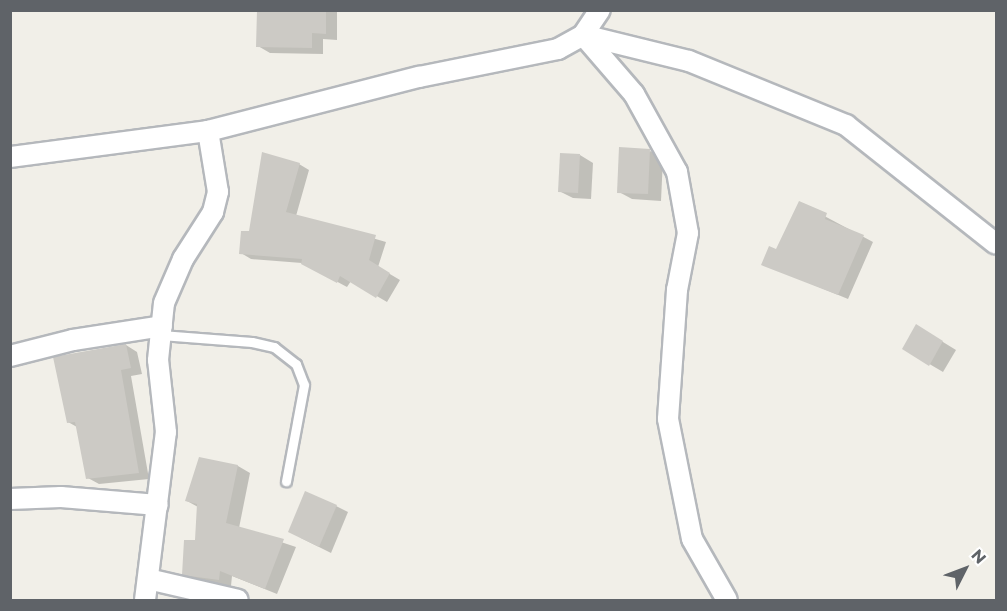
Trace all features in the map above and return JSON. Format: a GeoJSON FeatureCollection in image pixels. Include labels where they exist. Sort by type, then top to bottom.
{"type":"FeatureCollection","features":[{"type":"Feature","properties":{"kind":"street"},"geometry":{"type":"LineString","coordinates":[[10,157],[208,131],[419,77],[558,49],[584,35],[600,10]]}},
{"type":"Feature","properties":{"kind":"street"},"geometry":{"type":"LineString","coordinates":[[584,35],[689,61],[846,125],[996,244]]}},
{"type":"Feature","properties":{"kind":"street"},"geometry":{"type":"LineString","coordinates":[[584,35],[634,94],[677,172],[688,233],[676,290],[668,419],[692,538],[728,600]]}},
{"type":"Feature","properties":{"kind":"street"},"geometry":{"type":"LineString","coordinates":[[145,600],[166,432],[158,360],[164,303],[183,259],[213,212],[219,192],[208,131]]}},
{"type":"Feature","properties":{"kind":"street"},"geometry":{"type":"LineString","coordinates":[[10,356],[73,340],[161,330]]}},
{"type":"Feature","properties":{"kind":"street"},"geometry":{"type":"LineString","coordinates":[[10,499],[61,497],[158,505]]}},
{"type":"Feature","properties":{"kind":"street"},"geometry":{"type":"LineString","coordinates":[[148,579],[238,600]]}},
{"type":"Feature","properties":{"kind":"lane"},"geometry":{"type":"LineString","coordinates":[[161,330],[274,347],[296,364],[304,385],[286,481]]}},
{"type":"Feature","properties":{"kind":"building"},"geometry":{"type":"Polygon","coordinates":[[[257,10],[326,10],[326,34],[312,33],[312,48],[256,47],[257,10]]]}},
{"type":"Feature","properties":{"kind":"building"},"geometry":{"type":"Polygon","coordinates":[[[619,147],[650,149],[648,194],[617,193],[619,147]]]}},
{"type":"Feature","properties":{"kind":"building"},"geometry":{"type":"Polygon","coordinates":[[[262,152],[300,163],[286,212],[376,235],[369,260],[390,273],[376,298],[340,276],[337,283],[301,264],[302,259],[239,254],[241,231],[249,231],[262,152]]]}},
{"type":"Feature","properties":{"kind":"building"},"geometry":{"type":"Polygon","coordinates":[[[560,153],[580,154],[578,193],[558,192],[560,153]]]}},
{"type":"Feature","properties":{"kind":"building"},"geometry":{"type":"Polygon","coordinates":[[[799,201],[827,213],[825,219],[864,235],[838,295],[761,265],[769,246],[776,249],[799,201]]]}},
{"type":"Feature","properties":{"kind":"building"},"geometry":{"type":"Polygon","coordinates":[[[916,324],[943,341],[929,366],[902,349],[916,324]]]}},
{"type":"Feature","properties":{"kind":"building"},"geometry":{"type":"Polygon","coordinates":[[[126,344],[131,368],[121,370],[139,473],[86,479],[75,422],[67,423],[53,357],[126,344]]]}},
{"type":"Feature","properties":{"kind":"building"},"geometry":{"type":"Polygon","coordinates":[[[199,457],[238,465],[226,523],[284,539],[265,589],[220,571],[219,580],[182,575],[184,540],[195,540],[197,504],[185,501],[199,457]]]}},
{"type":"Feature","properties":{"kind":"building"},"geometry":{"type":"Polygon","coordinates":[[[305,491],[337,505],[319,547],[288,532],[305,491]]]}}]}
